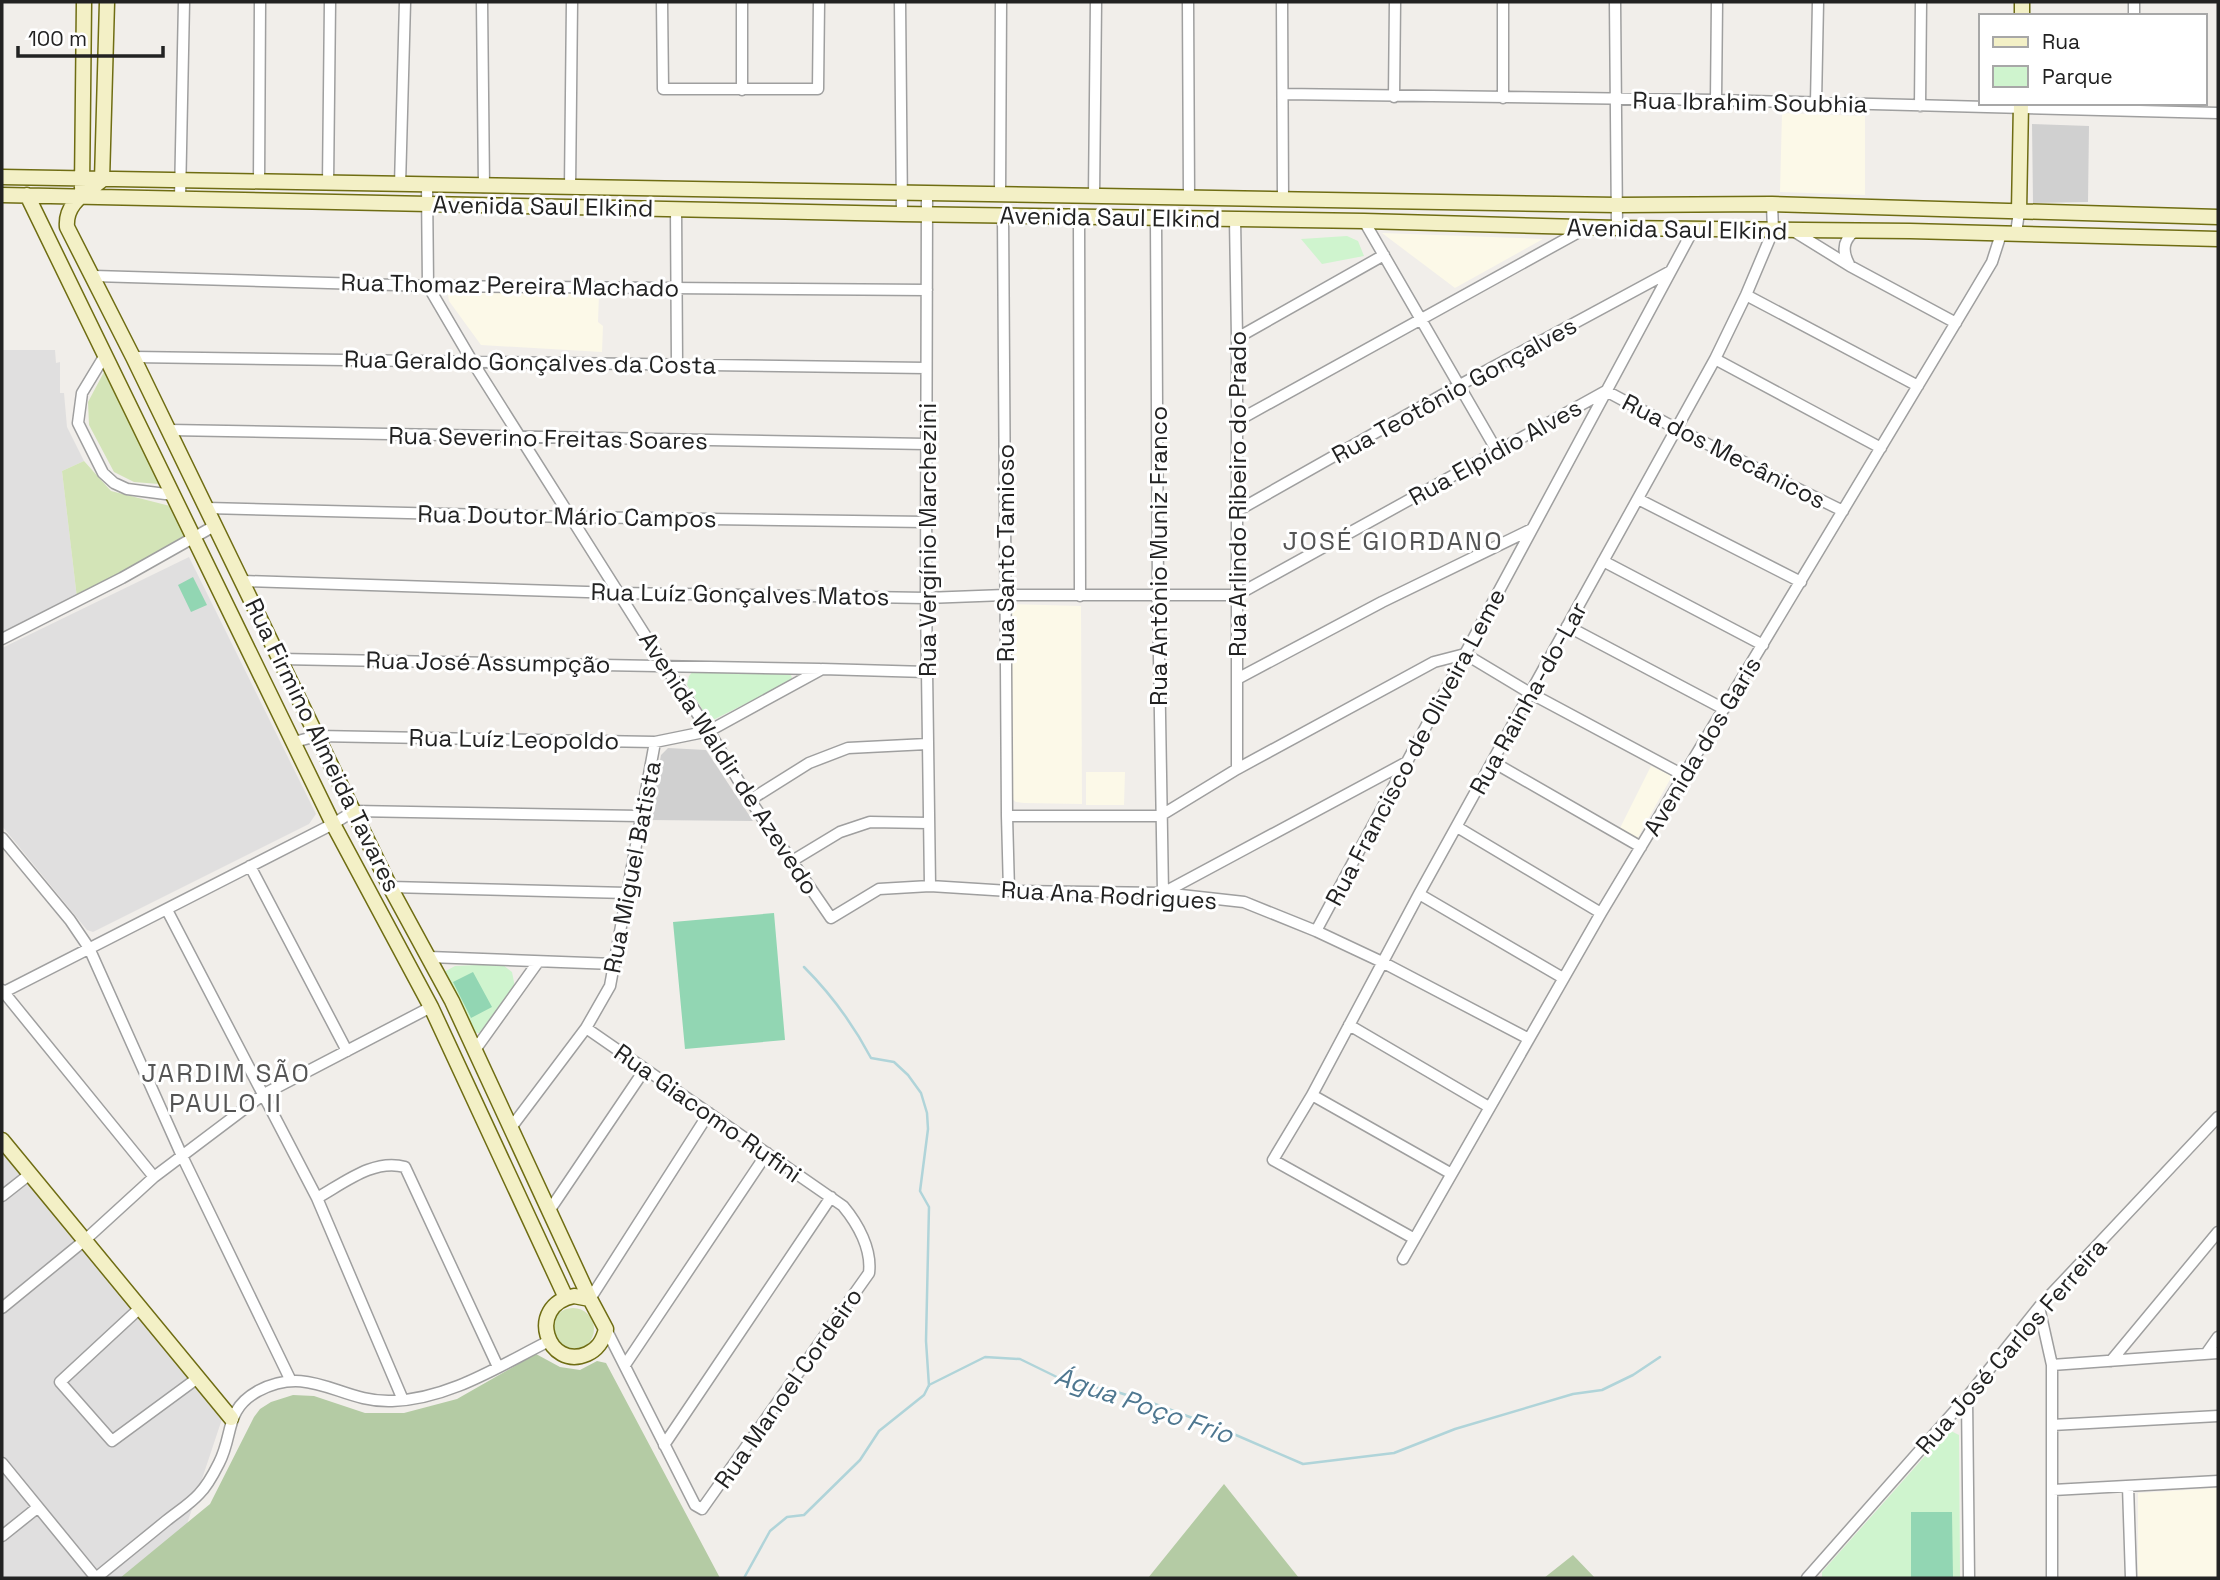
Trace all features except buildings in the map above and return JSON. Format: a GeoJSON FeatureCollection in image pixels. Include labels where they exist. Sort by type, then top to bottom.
{"type":"FeatureCollection","features":[{"type":"Feature","properties":{"kind":"main road"},"geometry":{"type":"LineString","coordinates":[[82,197],[84,2]]}},
{"type":"Feature","properties":{"kind":"main road"},"geometry":{"type":"LineString","coordinates":[[82,197],[102,180],[107,2]]}},
{"type":"Feature","properties":{"kind":"main road"},"geometry":{"type":"LineString","coordinates":[[2019,212],[2021,106]]}},
{"type":"Feature","properties":{"kind":"main road","name":"Avenida Saul Elkind"},"geometry":{"type":"LineString","coordinates":[[2,177],[1283,200],[1617,205],[1773,204],[2218,217]]}},
{"type":"Feature","properties":{"kind":"main road"},"geometry":{"type":"LineString","coordinates":[[601,207],[602,188]]}},
{"type":"Feature","properties":{"kind":"main road","name":"Avenida Saul Elkind"},"geometry":{"type":"LineString","coordinates":[[2,195],[2218,239]]}},
{"type":"Feature","properties":{"kind":"main road","name":"Rua Firmino Almeida Tavares"},"geometry":{"type":"LineString","coordinates":[[27,195],[333,824],[431,1007],[566,1298]]}},
{"type":"Feature","properties":{"kind":"main road","name":"Rua Firmino Almeida Tavares"},"geometry":{"type":"LineString","coordinates":[[82,197],[70,206],[66,216],[67,227],[94,276],[216,525],[390,887],[429,957],[475,1050],[606,1329]]}},
{"type":"Feature","properties":{"kind":"main road"},"geometry":{"type":"LineString","coordinates":[[2,1140],[231,1418]]}},
{"type":"Feature","properties":{"kind":"main road"},"geometry":{"type":"LineString","coordinates":[[590,1299],[574,1296],[556,1303],[546,1321],[549,1341],[563,1354],[582,1356],[598,1347],[606,1329]]}},
{"type":"Feature","properties":{"kind":"street"},"geometry":{"type":"LineString","coordinates":[[180,198],[184,2]]}},
{"type":"Feature","properties":{"kind":"street"},"geometry":{"type":"LineString","coordinates":[[259,183],[260,2]]}},
{"type":"Feature","properties":{"kind":"street"},"geometry":{"type":"LineString","coordinates":[[328,184],[330,2]]}},
{"type":"Feature","properties":{"kind":"street"},"geometry":{"type":"LineString","coordinates":[[400,186],[405,2]]}},
{"type":"Feature","properties":{"kind":"street"},"geometry":{"type":"LineString","coordinates":[[482,2],[484,187]]}},
{"type":"Feature","properties":{"kind":"street"},"geometry":{"type":"LineString","coordinates":[[570,188],[572,2]]}},
{"type":"Feature","properties":{"kind":"street"},"geometry":{"type":"LineString","coordinates":[[662,2],[663,89],[742,90],[818,89],[819,2]]}},
{"type":"Feature","properties":{"kind":"street"},"geometry":{"type":"LineString","coordinates":[[742,2],[742,90]]}},
{"type":"Feature","properties":{"kind":"street"},"geometry":{"type":"LineString","coordinates":[[900,2],[902,214]]}},
{"type":"Feature","properties":{"kind":"street"},"geometry":{"type":"LineString","coordinates":[[1000,195],[1001,2]]}},
{"type":"Feature","properties":{"kind":"street"},"geometry":{"type":"LineString","coordinates":[[1094,197],[1096,2]]}},
{"type":"Feature","properties":{"kind":"street"},"geometry":{"type":"LineString","coordinates":[[1188,2],[1189,198]]}},
{"type":"Feature","properties":{"kind":"street"},"geometry":{"type":"LineString","coordinates":[[1282,2],[1283,200]]}},
{"type":"Feature","properties":{"kind":"street"},"geometry":{"type":"LineString","coordinates":[[1394,97],[1395,2]]}},
{"type":"Feature","properties":{"kind":"street"},"geometry":{"type":"LineString","coordinates":[[1503,2],[1503,98]]}},
{"type":"Feature","properties":{"kind":"street"},"geometry":{"type":"LineString","coordinates":[[1615,2],[1617,228]]}},
{"type":"Feature","properties":{"kind":"street"},"geometry":{"type":"LineString","coordinates":[[1716,100],[1717,2]]}},
{"type":"Feature","properties":{"kind":"street"},"geometry":{"type":"LineString","coordinates":[[1816,103],[1818,2]]}},
{"type":"Feature","properties":{"kind":"street"},"geometry":{"type":"LineString","coordinates":[[1920,106],[1921,2]]}},
{"type":"Feature","properties":{"kind":"street","name":"Rua Ibrahim Soubhia"},"geometry":{"type":"LineString","coordinates":[[1283,94],[1716,100],[1920,106],[2133,107],[2218,113]]}},
{"type":"Feature","properties":{"kind":"street"},"geometry":{"type":"LineString","coordinates":[[426,186],[428,286]]}},
{"type":"Feature","properties":{"kind":"street","name":"Rua Vergínio Marchezini"},"geometry":{"type":"LineString","coordinates":[[927,194],[926,598],[930,886]]}},
{"type":"Feature","properties":{"kind":"street"},"geometry":{"type":"LineString","coordinates":[[1773,204],[1773,231]]}},
{"type":"Feature","properties":{"kind":"street"},"geometry":{"type":"LineString","coordinates":[[676,208],[677,364]]}},
{"type":"Feature","properties":{"kind":"street"},"geometry":{"type":"LineString","coordinates":[[2016,233],[2019,212]]}},
{"type":"Feature","properties":{"kind":"street","name":"Rua Santo Tamioso"},"geometry":{"type":"LineString","coordinates":[[1003,216],[1009,891]]}},
{"type":"Feature","properties":{"kind":"street"},"geometry":{"type":"LineString","coordinates":[[1079,217],[1080,596]]}},
{"type":"Feature","properties":{"kind":"street","name":"Rua Antônio Muniz Franco"},"geometry":{"type":"LineString","coordinates":[[1156,219],[1160,816],[1163,893]]}},
{"type":"Feature","properties":{"kind":"street","name":"Rua Arlindo Ribeiro do Prado"},"geometry":{"type":"LineString","coordinates":[[1235,219],[1237,769]]}},
{"type":"Feature","properties":{"kind":"street"},"geometry":{"type":"LineString","coordinates":[[1364,221],[1497,451]]}},
{"type":"Feature","properties":{"kind":"street"},"geometry":{"type":"LineString","coordinates":[[1237,421],[1586,228]]}},
{"type":"Feature","properties":{"kind":"street","name":"Rua Francisco de Oliveira Leme"},"geometry":{"type":"LineString","coordinates":[[1316,931],[1693,230]]}},
{"type":"Feature","properties":{"kind":"street","name":"Rua Rainha-do-Lar"},"geometry":{"type":"LineString","coordinates":[[1413,1238],[1273,1160],[1312,1096],[1419,894],[1715,359],[1773,231]]}},
{"type":"Feature","properties":{"kind":"street"},"geometry":{"type":"LineString","coordinates":[[1850,266],[1844,255],[1845,244],[1848,236],[1855,231]]}},
{"type":"Feature","properties":{"kind":"street"},"geometry":{"type":"LineString","coordinates":[[1795,232],[1850,266],[1956,323]]}},
{"type":"Feature","properties":{"kind":"street","name":"Avenida dos Garis"},"geometry":{"type":"LineString","coordinates":[[1403,1259],[1601,913],[1992,262],[2001,234]]}},
{"type":"Feature","properties":{"kind":"street"},"geometry":{"type":"LineString","coordinates":[[1237,338],[1384,256]]}},
{"type":"Feature","properties":{"kind":"street","name":"Rua Teotônio Gonçalves"},"geometry":{"type":"LineString","coordinates":[[1237,511],[1458,386],[1671,271]]}},
{"type":"Feature","properties":{"kind":"street","name":"Rua Thomaz Pereira Machado"},"geometry":{"type":"LineString","coordinates":[[94,276],[428,286],[927,290]]}},
{"type":"Feature","properties":{"kind":"street","name":"Avenida Waldir de Azevedo"},"geometry":{"type":"LineString","coordinates":[[428,286],[618,593],[709,731],[750,800],[831,918]]}},
{"type":"Feature","properties":{"kind":"street"},"geometry":{"type":"LineString","coordinates":[[1746,295],[1918,386]]}},
{"type":"Feature","properties":{"kind":"street"},"geometry":{"type":"LineString","coordinates":[[105,355],[82,393],[78,423],[103,473],[114,483],[127,489],[173,495]]}},
{"type":"Feature","properties":{"kind":"street","name":"Rua Geraldo Gonçalves da Costa"},"geometry":{"type":"LineString","coordinates":[[133,356],[926,368]]}},
{"type":"Feature","properties":{"kind":"street"},"geometry":{"type":"LineString","coordinates":[[1715,359],[1881,448]]}},
{"type":"Feature","properties":{"kind":"street","name":"Rua dos Mecânicos"},"geometry":{"type":"LineString","coordinates":[[1606,391],[1843,511]]}},
{"type":"Feature","properties":{"kind":"street","name":"Rua Elpídio Alves"},"geometry":{"type":"LineString","coordinates":[[1237,595],[1606,391]]}},
{"type":"Feature","properties":{"kind":"street","name":"Rua Severino Freitas Soares"},"geometry":{"type":"LineString","coordinates":[[169,430],[926,444]]}},
{"type":"Feature","properties":{"kind":"street"},"geometry":{"type":"LineString","coordinates":[[1638,499],[1801,582]]}},
{"type":"Feature","properties":{"kind":"street","name":"Rua Doutor Mário Campos"},"geometry":{"type":"LineString","coordinates":[[207,508],[926,522]]}},
{"type":"Feature","properties":{"kind":"street"},"geometry":{"type":"LineString","coordinates":[[2,639],[122,578],[216,525]]}},
{"type":"Feature","properties":{"kind":"street"},"geometry":{"type":"LineString","coordinates":[[1237,679],[1381,602],[1532,529]]}},
{"type":"Feature","properties":{"kind":"street"},"geometry":{"type":"LineString","coordinates":[[1603,561],[1763,645]]}},
{"type":"Feature","properties":{"kind":"street","name":"Rua Luíz Gonçalves Matos"},"geometry":{"type":"LineString","coordinates":[[243,581],[618,593],[926,598],[1005,595],[1237,595]]}},
{"type":"Feature","properties":{"kind":"street"},"geometry":{"type":"LineString","coordinates":[[1567,626],[1724,709]]}},
{"type":"Feature","properties":{"kind":"street"},"geometry":{"type":"LineString","coordinates":[[1007,816],[1160,816],[1237,769],[1434,662],[1465,654],[1530,693],[1685,775]]}},
{"type":"Feature","properties":{"kind":"street","name":"Rua José Assumpção"},"geometry":{"type":"LineString","coordinates":[[280,659],[664,665],[927,673]]}},
{"type":"Feature","properties":{"kind":"street","name":"Rua Luíz Leopoldo"},"geometry":{"type":"LineString","coordinates":[[294,742],[317,736],[655,742],[709,731],[821,669]]}},
{"type":"Feature","properties":{"kind":"street","name":"Rua Miguel Batista"},"geometry":{"type":"LineString","coordinates":[[510,1129],[586,1028],[610,986],[655,742]]}},
{"type":"Feature","properties":{"kind":"street"},"geometry":{"type":"LineString","coordinates":[[750,800],[809,763],[848,748],[927,744]]}},
{"type":"Feature","properties":{"kind":"street"},"geometry":{"type":"LineString","coordinates":[[1163,893],[1408,762]]}},
{"type":"Feature","properties":{"kind":"street"},"geometry":{"type":"LineString","coordinates":[[1493,762],[1642,847]]}},
{"type":"Feature","properties":{"kind":"street"},"geometry":{"type":"LineString","coordinates":[[154,1177],[2,992],[167,910],[354,811],[640,816]]}},
{"type":"Feature","properties":{"kind":"street"},"geometry":{"type":"LineString","coordinates":[[792,861],[840,832],[870,822],[928,822]]}},
{"type":"Feature","properties":{"kind":"street"},"geometry":{"type":"LineString","coordinates":[[1457,827],[1601,913]]}},
{"type":"Feature","properties":{"kind":"street"},"geometry":{"type":"LineString","coordinates":[[2,838],[89,947],[182,1156],[290,1379]]}},
{"type":"Feature","properties":{"kind":"street"},"geometry":{"type":"LineString","coordinates":[[250,866],[347,1051]]}},
{"type":"Feature","properties":{"kind":"street","name":"Rua Ana Rodrigues"},"geometry":{"type":"LineString","coordinates":[[831,918],[878,889],[930,886],[1009,891],[1163,893],[1244,902],[1316,931],[1382,962],[1529,1039]]}},
{"type":"Feature","properties":{"kind":"street"},"geometry":{"type":"LineString","coordinates":[[390,887],[627,893]]}},
{"type":"Feature","properties":{"kind":"street"},"geometry":{"type":"LineString","coordinates":[[1419,894],[1563,978]]}},
{"type":"Feature","properties":{"kind":"street"},"geometry":{"type":"LineString","coordinates":[[167,910],[317,1198],[403,1400]]}},
{"type":"Feature","properties":{"kind":"street"},"geometry":{"type":"LineString","coordinates":[[429,957],[614,964]]}},
{"type":"Feature","properties":{"kind":"street"},"geometry":{"type":"LineString","coordinates":[[475,1050],[538,962]]}},
{"type":"Feature","properties":{"kind":"street"},"geometry":{"type":"LineString","coordinates":[[2,1308],[85,1240],[154,1177],[264,1094],[431,1007]]}},
{"type":"Feature","properties":{"kind":"street"},"geometry":{"type":"LineString","coordinates":[[1349,1025],[1489,1107]]}},
{"type":"Feature","properties":{"kind":"street","name":"Rua Giacomo Rufini"},"geometry":{"type":"LineString","coordinates":[[586,1028],[831,1197]]}},
{"type":"Feature","properties":{"kind":"street"},"geometry":{"type":"LineString","coordinates":[[549,1211],[645,1069]]}},
{"type":"Feature","properties":{"kind":"street"},"geometry":{"type":"LineString","coordinates":[[1312,1096],[1450,1174]]}},
{"type":"Feature","properties":{"kind":"street"},"geometry":{"type":"LineString","coordinates":[[590,1299],[709,1113]]}},
{"type":"Feature","properties":{"kind":"street","name":"Rua José Carlos Ferreira"},"geometry":{"type":"LineString","coordinates":[[1807,1578],[1968,1398],[2039,1307],[2218,1117]]}},
{"type":"Feature","properties":{"kind":"street"},"geometry":{"type":"LineString","coordinates":[[625,1365],[767,1153]]}},
{"type":"Feature","properties":{"kind":"street"},"geometry":{"type":"LineString","coordinates":[[317,1198],[372,1168],[393,1163],[405,1167],[498,1367]]}},
{"type":"Feature","properties":{"kind":"street"},"geometry":{"type":"LineString","coordinates":[[2,1196],[30,1174]]}},
{"type":"Feature","properties":{"kind":"street"},"geometry":{"type":"LineString","coordinates":[[664,1445],[831,1197]]}},
{"type":"Feature","properties":{"kind":"street","name":"Rua Manoel Cordeiro"},"geometry":{"type":"LineString","coordinates":[[705,1508],[869,1273],[869,1256],[855,1222],[843,1206],[831,1197]]}},
{"type":"Feature","properties":{"kind":"street"},"geometry":{"type":"LineString","coordinates":[[2111,1361],[2218,1232]]}},
{"type":"Feature","properties":{"kind":"street"},"geometry":{"type":"LineString","coordinates":[[141,1307],[60,1382],[112,1441],[199,1377]]}},
{"type":"Feature","properties":{"kind":"street"},"geometry":{"type":"LineString","coordinates":[[2039,1307],[2052,1365],[2052,1578]]}},
{"type":"Feature","properties":{"kind":"street","name":"Rua Firmino Almeida Tavares"},"geometry":{"type":"LineString","coordinates":[[606,1329],[695,1506],[699,1509],[705,1508]]}},
{"type":"Feature","properties":{"kind":"street"},"geometry":{"type":"LineString","coordinates":[[2206,1353],[2218,1337]]}},
{"type":"Feature","properties":{"kind":"street"},"geometry":{"type":"LineString","coordinates":[[2,1463],[96,1578],[200,1493],[220,1461],[231,1418],[250,1397],[273,1384],[290,1379],[320,1384],[366,1399],[403,1400],[442,1393],[549,1341]]}},
{"type":"Feature","properties":{"kind":"street"},"geometry":{"type":"LineString","coordinates":[[2052,1365],[2218,1353]]}},
{"type":"Feature","properties":{"kind":"street"},"geometry":{"type":"LineString","coordinates":[[1968,1398],[1969,1578]]}},
{"type":"Feature","properties":{"kind":"street"},"geometry":{"type":"LineString","coordinates":[[2052,1425],[2218,1416]]}},
{"type":"Feature","properties":{"kind":"street"},"geometry":{"type":"LineString","coordinates":[[2053,1490],[2218,1481]]}},
{"type":"Feature","properties":{"kind":"street"},"geometry":{"type":"LineString","coordinates":[[2128,1486],[2131,1578]]}},
{"type":"Feature","properties":{"kind":"street"},"geometry":{"type":"LineString","coordinates":[[2,1536],[37,1508]]}},
{"type":"Feature","properties":{"kind":"shaded area"},"geometry":{"type":"Polygon","coordinates":[[[1782,113],[1865,116],[1865,195],[1780,192],[1782,113]]]}},
{"type":"Feature","properties":{"kind":"shaded area"},"geometry":{"type":"Polygon","coordinates":[[[2032,124],[2089,126],[2088,202],[2033,203],[2032,124]]]}},
{"type":"Feature","properties":{"kind":"shaded area"},"geometry":{"type":"Polygon","coordinates":[[[1382,233],[1543,239],[1455,288],[1382,233]]]}},
{"type":"Feature","properties":{"kind":"shaded area"},"geometry":{"type":"Polygon","coordinates":[[[456,288],[599,293],[598,322],[603,326],[602,352],[481,345],[449,301],[448,295],[456,288]]]}},
{"type":"Feature","properties":{"kind":"shaded area"},"geometry":{"type":"Polygon","coordinates":[[[2,350],[55,350],[56,363],[60,362],[60,393],[64,393],[67,427],[84,461],[62,471],[77,598],[2,634],[2,350]]]}},
{"type":"Feature","properties":{"kind":"shaded area"},"geometry":{"type":"Polygon","coordinates":[[[189,557],[316,814],[309,824],[93,932],[87,930],[2,826],[2,648],[189,557]]]}},
{"type":"Feature","properties":{"kind":"shaded area"},"geometry":{"type":"Polygon","coordinates":[[[1010,604],[1081,606],[1082,804],[1024,803],[1016,802],[1010,797],[1010,604]]]}},
{"type":"Feature","properties":{"kind":"shaded area"},"geometry":{"type":"Polygon","coordinates":[[[668,748],[706,750],[753,821],[649,820],[661,755],[668,748]]]}},
{"type":"Feature","properties":{"kind":"shaded area"},"geometry":{"type":"Polygon","coordinates":[[[1651,766],[1672,776],[1637,839],[1619,830],[1651,766]]]}},
{"type":"Feature","properties":{"kind":"shaded area"},"geometry":{"type":"Polygon","coordinates":[[[1086,772],[1125,772],[1124,805],[1086,805],[1086,772]]]}},
{"type":"Feature","properties":{"kind":"shaded area"},"geometry":{"type":"Polygon","coordinates":[[[2,1153],[223,1416],[169,1578],[2,1578],[2,1153]]]}},
{"type":"Feature","properties":{"kind":"shaded area"},"geometry":{"type":"Polygon","coordinates":[[[2218,1488],[2218,1578],[2138,1578],[2138,1493],[2218,1488]]]}},
{"type":"Feature","properties":{"kind":"green space"},"geometry":{"type":"Polygon","coordinates":[[[1347,236],[1358,241],[1364,256],[1322,264],[1301,239],[1347,236]]]}},
{"type":"Feature","properties":{"kind":"green space"},"geometry":{"type":"Polygon","coordinates":[[[104,372],[159,484],[134,482],[114,472],[89,425],[88,402],[104,372]]]}},
{"type":"Feature","properties":{"kind":"green space"},"geometry":{"type":"Polygon","coordinates":[[[84,461],[111,491],[174,507],[188,538],[77,598],[62,471],[84,461]]]}},
{"type":"Feature","properties":{"kind":"green space"},"geometry":{"type":"Polygon","coordinates":[[[193,577],[207,605],[191,612],[178,585],[193,577]]]}},
{"type":"Feature","properties":{"kind":"green space"},"geometry":{"type":"Polygon","coordinates":[[[694,670],[790,673],[792,678],[789,682],[713,720],[706,715],[687,685],[694,670]]]}},
{"type":"Feature","properties":{"kind":"green space"},"geometry":{"type":"Polygon","coordinates":[[[774,913],[785,1040],[685,1049],[673,922],[774,913]]]}},
{"type":"Feature","properties":{"kind":"green space"},"geometry":{"type":"Polygon","coordinates":[[[503,965],[512,972],[515,987],[481,1033],[475,1033],[444,972],[455,966],[503,965]]]}},
{"type":"Feature","properties":{"kind":"green space"},"geometry":{"type":"Polygon","coordinates":[[[473,972],[492,1007],[471,1018],[453,982],[473,972]]]}},
{"type":"Feature","properties":{"kind":"green space"},"geometry":{"type":"Polygon","coordinates":[[[573,1308],[588,1314],[594,1329],[588,1344],[573,1350],[558,1344],[552,1329],[558,1314],[573,1308]]]}},
{"type":"Feature","properties":{"kind":"green space"},"geometry":{"type":"Polygon","coordinates":[[[536,1354],[560,1367],[580,1370],[597,1361],[606,1363],[720,1578],[120,1578],[210,1504],[254,1417],[271,1402],[293,1395],[314,1396],[365,1413],[404,1413],[457,1399],[536,1354]]]}},
{"type":"Feature","properties":{"kind":"green space"},"geometry":{"type":"Polygon","coordinates":[[[1951,1431],[1959,1435],[1960,1578],[1822,1578],[1822,1572],[1941,1438],[1951,1431]]]}},
{"type":"Feature","properties":{"kind":"green space"},"geometry":{"type":"Polygon","coordinates":[[[1224,1484],[1299,1578],[1148,1578],[1224,1484]]]}},
{"type":"Feature","properties":{"kind":"green space"},"geometry":{"type":"Polygon","coordinates":[[[1911,1512],[1952,1512],[1953,1578],[1911,1578],[1911,1512]]]}},
{"type":"Feature","properties":{"kind":"green space"},"geometry":{"type":"Polygon","coordinates":[[[1573,1555],[1595,1578],[1544,1578],[1573,1555]]]}},
{"type":"Feature","properties":{"kind":"waterway"},"geometry":{"type":"LineString","coordinates":[[804,967],[841,1010],[871,1058],[894,1062],[908,1075],[921,1093],[927,1113],[928,1129],[920,1191],[929,1207],[926,1341],[929,1386]]}},
{"type":"Feature","properties":{"kind":"waterway","name":"Água Poço Frio"},"geometry":{"type":"LineString","coordinates":[[744,1578],[770,1531],[787,1517],[804,1515],[860,1460],[879,1431],[924,1395],[929,1385],[985,1357],[1020,1359],[1067,1382],[1114,1391],[1155,1404],[1303,1464],[1394,1453],[1455,1429],[1573,1394],[1602,1390],[1633,1375],[1660,1357]]}},
{"type":"Feature","properties":{"kind":"district","name":"JOSÉ GIORDANO"},"geometry":{"type":"Point","coordinates":[1393,541]}},
{"type":"Feature","properties":{"kind":"district","name":"JARDIM SÃO PAULO II"},"geometry":{"type":"Point","coordinates":[226,1088]}}]}
